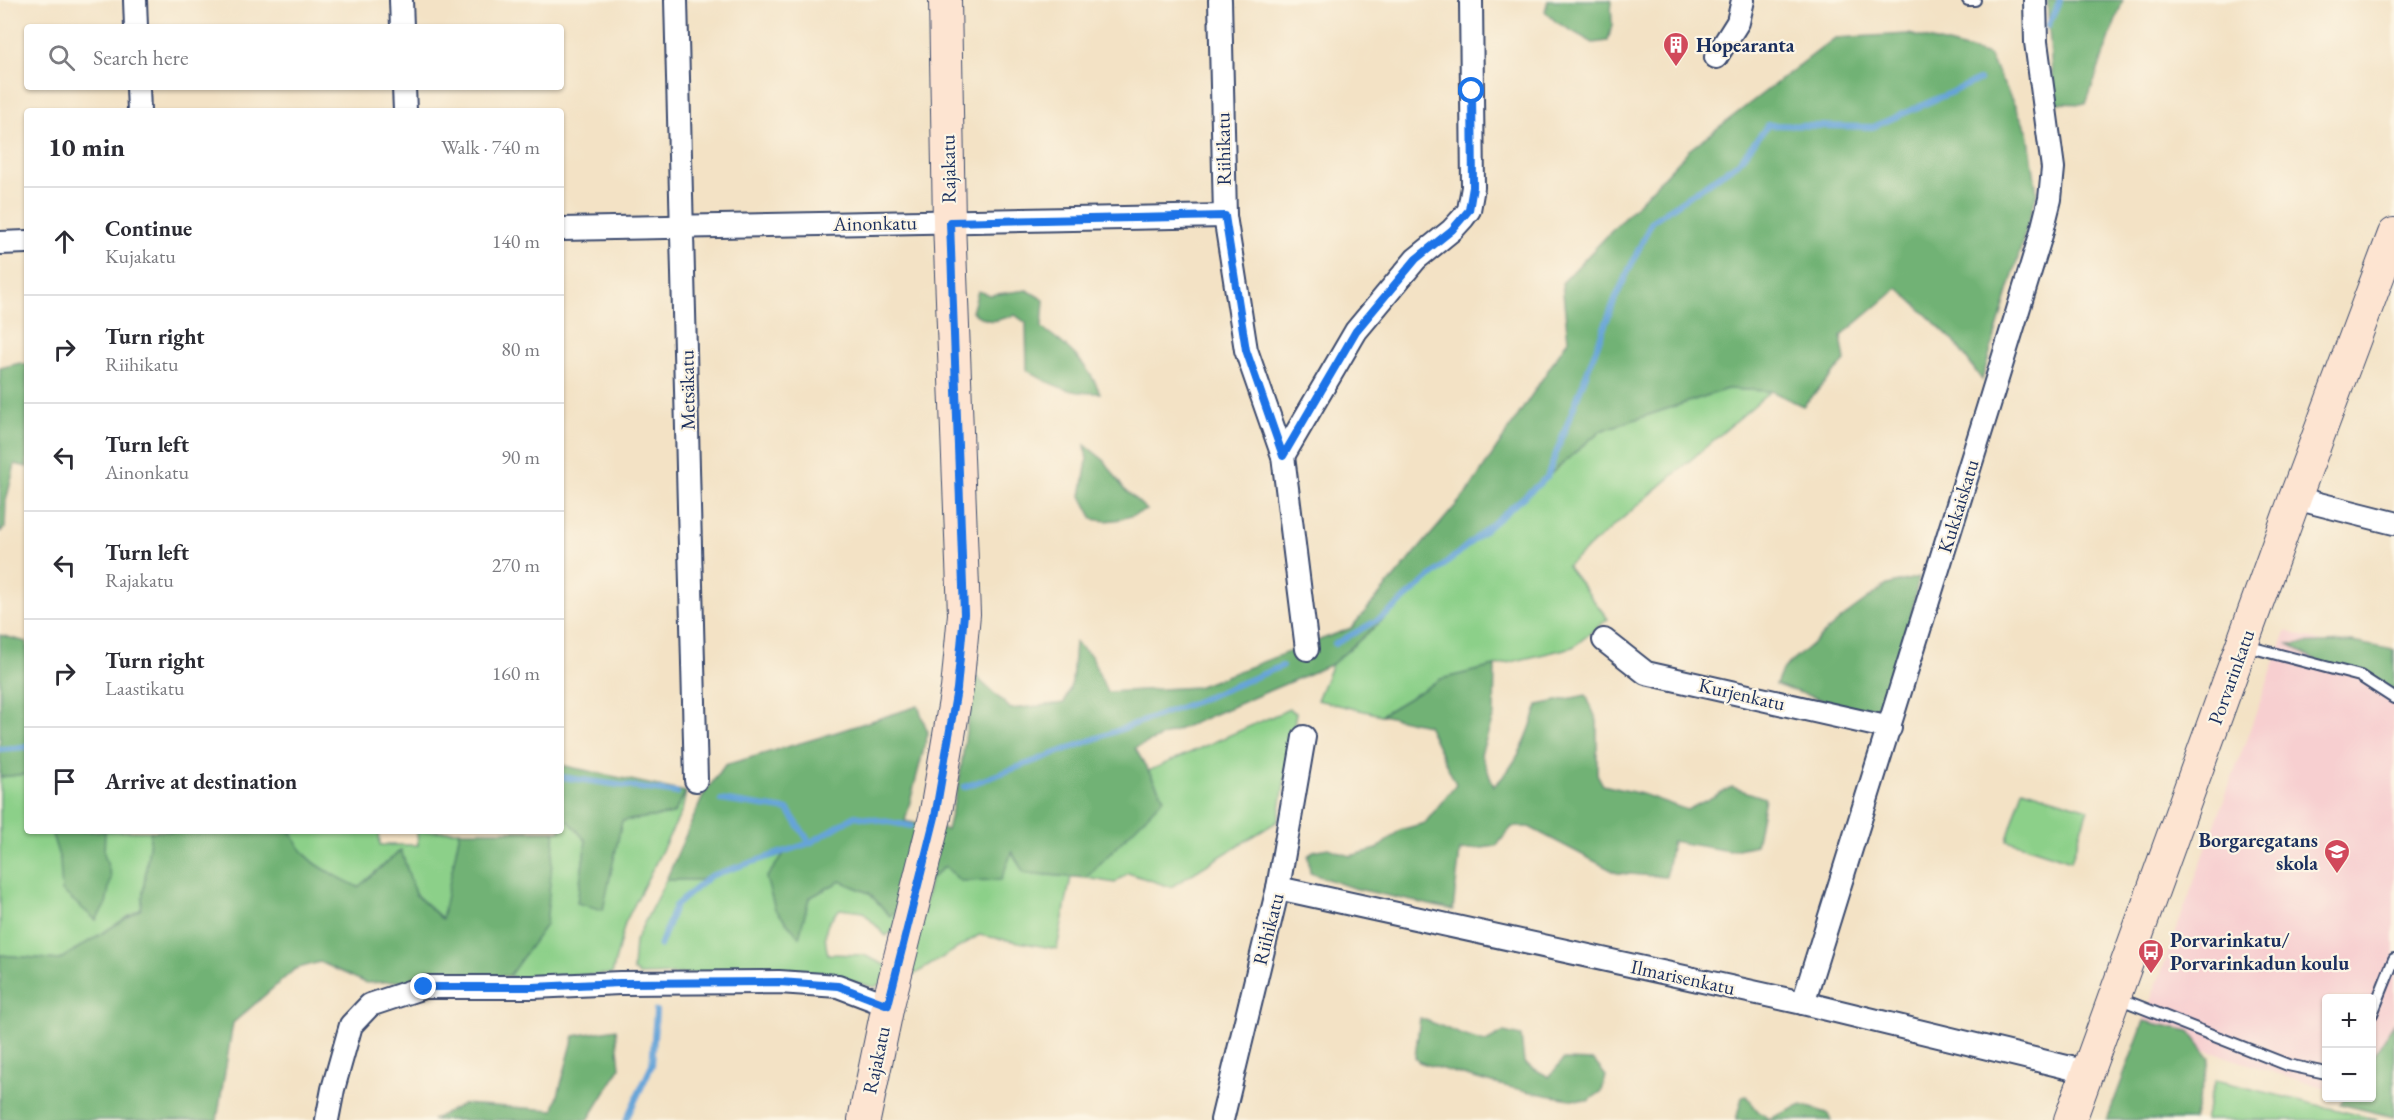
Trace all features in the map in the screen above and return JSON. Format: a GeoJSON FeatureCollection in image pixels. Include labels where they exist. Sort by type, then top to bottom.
{"type":"FeatureCollection","features":[{"type":"Feature","properties":{"kind":"street"},"geometry":{"type":"LineString","coordinates":[[135,0],[136,24]]}},
{"type":"Feature","properties":{"kind":"street"},"geometry":{"type":"LineString","coordinates":[[401,0],[402,24]]}},
{"type":"Feature","properties":{"kind":"street","name":"Metsäkatu"},"geometry":{"type":"LineString","coordinates":[[676,0],[696,780]]}},
{"type":"Feature","properties":{"kind":"street","name":"Rajakatu"},"geometry":{"type":"LineString","coordinates":[[864,1120],[888,1005],[935,817],[957,689],[964,614],[950,222],[945,0]]}},
{"type":"Feature","properties":{"kind":"street","name":"Riihikatu"},"geometry":{"type":"LineString","coordinates":[[1220,0],[1225,216],[1246,350],[1283,456],[1307,649]]}},
{"type":"Feature","properties":{"kind":"street"},"geometry":{"type":"LineString","coordinates":[[1283,456],[1356,331],[1416,259],[1452,230],[1469,210],[1473,187],[1471,0]]}},
{"type":"Feature","properties":{"kind":"street"},"geometry":{"type":"LineString","coordinates":[[1716,57],[1738,22],[1743,0]]}},
{"type":"Feature","properties":{"kind":"street","name":"Kukkaiskatu"},"geometry":{"type":"LineString","coordinates":[[1803,1003],[1890,728],[2041,235],[2050,199],[2053,168],[2036,42],[2035,0]]}},
{"type":"Feature","properties":{"kind":"street"},"geometry":{"type":"LineString","coordinates":[[138,90],[139,108]]}},
{"type":"Feature","properties":{"kind":"street"},"geometry":{"type":"LineString","coordinates":[[404,90],[405,108]]}},
{"type":"Feature","properties":{"kind":"street","name":"Ainonkatu"},"geometry":{"type":"LineString","coordinates":[[564,229],[1225,216]]}},
{"type":"Feature","properties":{"kind":"street","name":"Porvarinkatu"},"geometry":{"type":"LineString","coordinates":[[2070,1120],[2295,498],[2394,237]]}},
{"type":"Feature","properties":{"kind":"street"},"geometry":{"type":"LineString","coordinates":[[0,243],[24,242]]}},
{"type":"Feature","properties":{"kind":"street"},"geometry":{"type":"LineString","coordinates":[[2295,498],[2394,523]]}},
{"type":"Feature","properties":{"kind":"street","name":"Kurjenkatu"},"geometry":{"type":"LineString","coordinates":[[1604,640],[1646,673],[1890,728]]}},
{"type":"Feature","properties":{"kind":"street","name":"Riihikatu"},"geometry":{"type":"LineString","coordinates":[[1222,1120],[1278,888],[1304,736]]}},
{"type":"Feature","properties":{"kind":"street","name":"Ilmarisenkatu"},"geometry":{"type":"LineString","coordinates":[[1278,888],[1803,1003],[2087,1072]]}},
{"type":"Feature","properties":{"kind":"street"},"geometry":{"type":"LineString","coordinates":[[327,1120],[351,1025],[370,1005],[424,987],[779,982],[838,986],[888,1005]]}},
{"type":"Feature","properties":{"kind":"lane"},"geometry":{"type":"LineString","coordinates":[[1968,0],[1975,0]]}},
{"type":"Feature","properties":{"kind":"lane"},"geometry":{"type":"LineString","coordinates":[[2242,645],[2360,676],[2394,698]]}},
{"type":"Feature","properties":{"kind":"lane"},"geometry":{"type":"LineString","coordinates":[[2376,1004],[2394,959]]}},
{"type":"Feature","properties":{"kind":"lane"},"geometry":{"type":"LineString","coordinates":[[2115,997],[2288,1065],[2322,1072]]}},
{"type":"Feature","properties":{"kind":"shaded area"},"geometry":{"type":"Polygon","coordinates":[[[2286,631],[2394,664],[2394,1111],[2376,1100],[2376,994],[2322,994],[2322,1088],[2140,1029],[2286,631]]]}},
{"type":"Feature","properties":{"kind":"green space"},"geometry":{"type":"Polygon","coordinates":[[[1548,0],[1611,0],[1612,25],[1608,41],[1593,43],[1556,22],[1545,11],[1548,0]]]}},
{"type":"Feature","properties":{"kind":"green space"},"geometry":{"type":"Polygon","coordinates":[[[2047,0],[2123,0],[2086,104],[2054,103],[2047,0]]]}},
{"type":"Feature","properties":{"kind":"green space"},"geometry":{"type":"Polygon","coordinates":[[[1909,34],[1989,55],[2028,132],[2037,193],[1982,380],[1953,340],[1898,288],[1841,336],[1845,361],[1803,406],[1771,391],[1727,389],[1600,431],[1332,664],[1135,748],[1164,798],[1086,878],[1024,873],[1012,852],[1001,880],[960,881],[945,866],[890,916],[869,893],[840,881],[809,898],[799,937],[775,909],[766,878],[784,854],[699,880],[666,880],[704,794],[725,765],[918,706],[928,733],[905,821],[947,830],[959,782],[974,675],[1011,709],[1064,703],[1072,682],[1075,642],[1091,656],[1107,692],[1197,687],[1351,628],[1469,490],[1568,340],[1562,283],[1689,150],[1835,38],[1909,34]]]}},
{"type":"Feature","properties":{"kind":"green space"},"geometry":{"type":"Polygon","coordinates":[[[1027,290],[1044,300],[1042,328],[1076,356],[1090,373],[1100,393],[1062,388],[1027,370],[1026,323],[1015,315],[993,321],[972,312],[978,291],[990,295],[1027,290]]]}},
{"type":"Feature","properties":{"kind":"green space"},"geometry":{"type":"Polygon","coordinates":[[[24,364],[24,466],[15,464],[6,501],[5,528],[0,532],[0,368],[24,364]]]}},
{"type":"Feature","properties":{"kind":"green space"},"geometry":{"type":"Polygon","coordinates":[[[1727,389],[1771,391],[1567,566],[1608,619],[1573,647],[1441,679],[1381,715],[1317,700],[1332,664],[1600,431],[1727,389]]]}},
{"type":"Feature","properties":{"kind":"green space"},"geometry":{"type":"Polygon","coordinates":[[[1085,445],[1105,461],[1123,488],[1147,510],[1114,520],[1093,519],[1081,496],[1087,461],[1085,445]]]}},
{"type":"Feature","properties":{"kind":"green space"},"geometry":{"type":"Polygon","coordinates":[[[1919,577],[1902,660],[1878,706],[1863,713],[1776,685],[1782,670],[1842,618],[1887,585],[1919,577]]]}},
{"type":"Feature","properties":{"kind":"green space"},"geometry":{"type":"Polygon","coordinates":[[[0,635],[24,641],[24,774],[0,777],[0,635]]]}},
{"type":"Feature","properties":{"kind":"green space"},"geometry":{"type":"Polygon","coordinates":[[[2352,642],[2394,650],[2394,691],[2383,683],[2314,660],[2289,644],[2352,642]]]}},
{"type":"Feature","properties":{"kind":"green space"},"geometry":{"type":"Polygon","coordinates":[[[1495,666],[1494,715],[1481,754],[1494,786],[1516,759],[1538,705],[1586,695],[1597,721],[1597,774],[1603,785],[1642,794],[1687,810],[1732,787],[1765,798],[1756,845],[1729,851],[1672,841],[1666,877],[1617,873],[1529,827],[1512,827],[1496,846],[1460,851],[1453,910],[1353,888],[1310,873],[1308,856],[1313,851],[1328,848],[1350,856],[1377,849],[1400,830],[1425,823],[1456,784],[1427,725],[1381,715],[1441,679],[1495,666]]]}},
{"type":"Feature","properties":{"kind":"green space"},"geometry":{"type":"Polygon","coordinates":[[[1289,709],[1296,713],[1278,821],[1171,887],[1128,873],[1115,883],[1086,878],[1163,798],[1148,771],[1289,709]]]}},
{"type":"Feature","properties":{"kind":"green space"},"geometry":{"type":"Polygon","coordinates":[[[564,766],[686,792],[673,814],[622,821],[603,910],[577,903],[586,841],[569,821],[564,822],[564,766]]]}},
{"type":"Feature","properties":{"kind":"green space"},"geometry":{"type":"Polygon","coordinates":[[[24,774],[24,834],[151,834],[141,909],[59,960],[0,955],[0,777],[24,774]]]}},
{"type":"Feature","properties":{"kind":"green space"},"geometry":{"type":"Polygon","coordinates":[[[2023,789],[2088,809],[2071,861],[2007,840],[2023,789]]]}},
{"type":"Feature","properties":{"kind":"green space"},"geometry":{"type":"Polygon","coordinates":[[[686,792],[682,811],[625,923],[612,974],[515,978],[509,976],[545,925],[555,834],[564,834],[564,822],[569,821],[586,841],[577,903],[622,821],[673,814],[686,792]]]}},
{"type":"Feature","properties":{"kind":"green space"},"geometry":{"type":"Polygon","coordinates":[[[52,834],[105,834],[104,853],[111,877],[106,904],[96,920],[62,891],[60,860],[52,834]]]}},
{"type":"Feature","properties":{"kind":"green space"},"geometry":{"type":"Polygon","coordinates":[[[151,834],[292,834],[302,851],[310,859],[358,887],[401,850],[415,894],[442,919],[459,834],[555,834],[546,925],[509,976],[366,983],[320,962],[295,969],[233,1023],[217,1120],[0,1120],[0,955],[59,960],[141,909],[151,834]]]}},
{"type":"Feature","properties":{"kind":"green space"},"geometry":{"type":"Polygon","coordinates":[[[292,834],[379,834],[380,845],[418,845],[417,834],[459,834],[443,919],[415,894],[401,850],[358,888],[318,866],[296,842],[292,834]]]}},
{"type":"Feature","properties":{"kind":"green space"},"geometry":{"type":"Polygon","coordinates":[[[1012,852],[1024,873],[1071,877],[1057,949],[979,935],[909,978],[930,880],[945,866],[1012,852]]]}},
{"type":"Feature","properties":{"kind":"green space"},"geometry":{"type":"Polygon","coordinates":[[[785,853],[799,936],[809,898],[840,881],[869,893],[890,916],[902,905],[894,930],[886,936],[863,912],[840,909],[831,919],[826,930],[828,954],[864,955],[887,966],[884,981],[875,987],[803,971],[639,975],[633,970],[635,941],[666,880],[699,880],[785,853]]]}},
{"type":"Feature","properties":{"kind":"green space"},"geometry":{"type":"Polygon","coordinates":[[[1420,1018],[1486,1042],[1504,1032],[1521,1036],[1524,1063],[1549,1077],[1563,1060],[1594,1061],[1606,1076],[1602,1091],[1588,1101],[1545,1095],[1503,1086],[1419,1062],[1415,1057],[1420,1018]]]}},
{"type":"Feature","properties":{"kind":"green space"},"geometry":{"type":"Polygon","coordinates":[[[2144,1021],[2189,1031],[2210,1059],[2193,1120],[2107,1120],[2144,1021]]]}},
{"type":"Feature","properties":{"kind":"green space"},"geometry":{"type":"Polygon","coordinates":[[[2394,1023],[2394,1117],[2340,1104],[2341,1102],[2376,1102],[2376,1051],[2394,1023]]]}},
{"type":"Feature","properties":{"kind":"green space"},"geometry":{"type":"Polygon","coordinates":[[[616,1029],[620,1068],[588,1120],[432,1120],[463,1104],[554,1110],[574,1036],[616,1029]]]}},
{"type":"Feature","properties":{"kind":"green space"},"geometry":{"type":"Polygon","coordinates":[[[2216,1080],[2378,1120],[2204,1120],[2216,1080]]]}},
{"type":"Feature","properties":{"kind":"green space"},"geometry":{"type":"Polygon","coordinates":[[[1746,1096],[1758,1111],[1769,1119],[1802,1105],[1827,1113],[1831,1120],[1736,1120],[1742,1097],[1746,1096]]]}},
{"type":"Feature","properties":{"kind":"waterway"},"geometry":{"type":"LineString","coordinates":[[2048,26],[2060,0]]}},
{"type":"Feature","properties":{"kind":"waterway"},"geometry":{"type":"LineString","coordinates":[[1335,644],[1386,615],[1547,477],[1615,299],[1652,221],[1738,163],[1768,125],[1873,127],[1979,80]]}},
{"type":"Feature","properties":{"kind":"waterway"},"geometry":{"type":"LineString","coordinates":[[964,787],[1195,702],[1282,666]]}},
{"type":"Feature","properties":{"kind":"waterway"},"geometry":{"type":"LineString","coordinates":[[0,749],[24,747]]}},
{"type":"Feature","properties":{"kind":"waterway"},"geometry":{"type":"LineString","coordinates":[[564,777],[677,793]]}},
{"type":"Feature","properties":{"kind":"waterway"},"geometry":{"type":"LineString","coordinates":[[721,800],[788,810],[810,843]]}},
{"type":"Feature","properties":{"kind":"waterway"},"geometry":{"type":"LineString","coordinates":[[660,946],[675,906],[710,876],[810,843],[855,816],[911,826]]}},
{"type":"Feature","properties":{"kind":"waterway"},"geometry":{"type":"LineString","coordinates":[[626,1120],[652,1065],[656,1011]]}},
{"type":"Feature","properties":{"kind":"place","name":"Hopearanta"},"geometry":{"type":"Point","coordinates":[1676,68]}},
{"type":"Feature","properties":{"kind":"place","name":"Borgaregatans skola"},"geometry":{"type":"Point","coordinates":[2337,875]}},
{"type":"Feature","properties":{"kind":"place","name":"Porvarinkatu/ Porvarinkadun koulu"},"geometry":{"type":"Point","coordinates":[2151,975]}},
{"type":"Feature","properties":{"kind":"route"},"geometry":{"type":"LineString","coordinates":[[424,987],[779,982],[838,986],[888,1005],[935,817],[957,689],[964,614],[950,222],[1225,216],[1246,350],[1283,456],[1356,331],[1416,259],[1452,230],[1469,210],[1473,187],[1472,91]]}}]}
